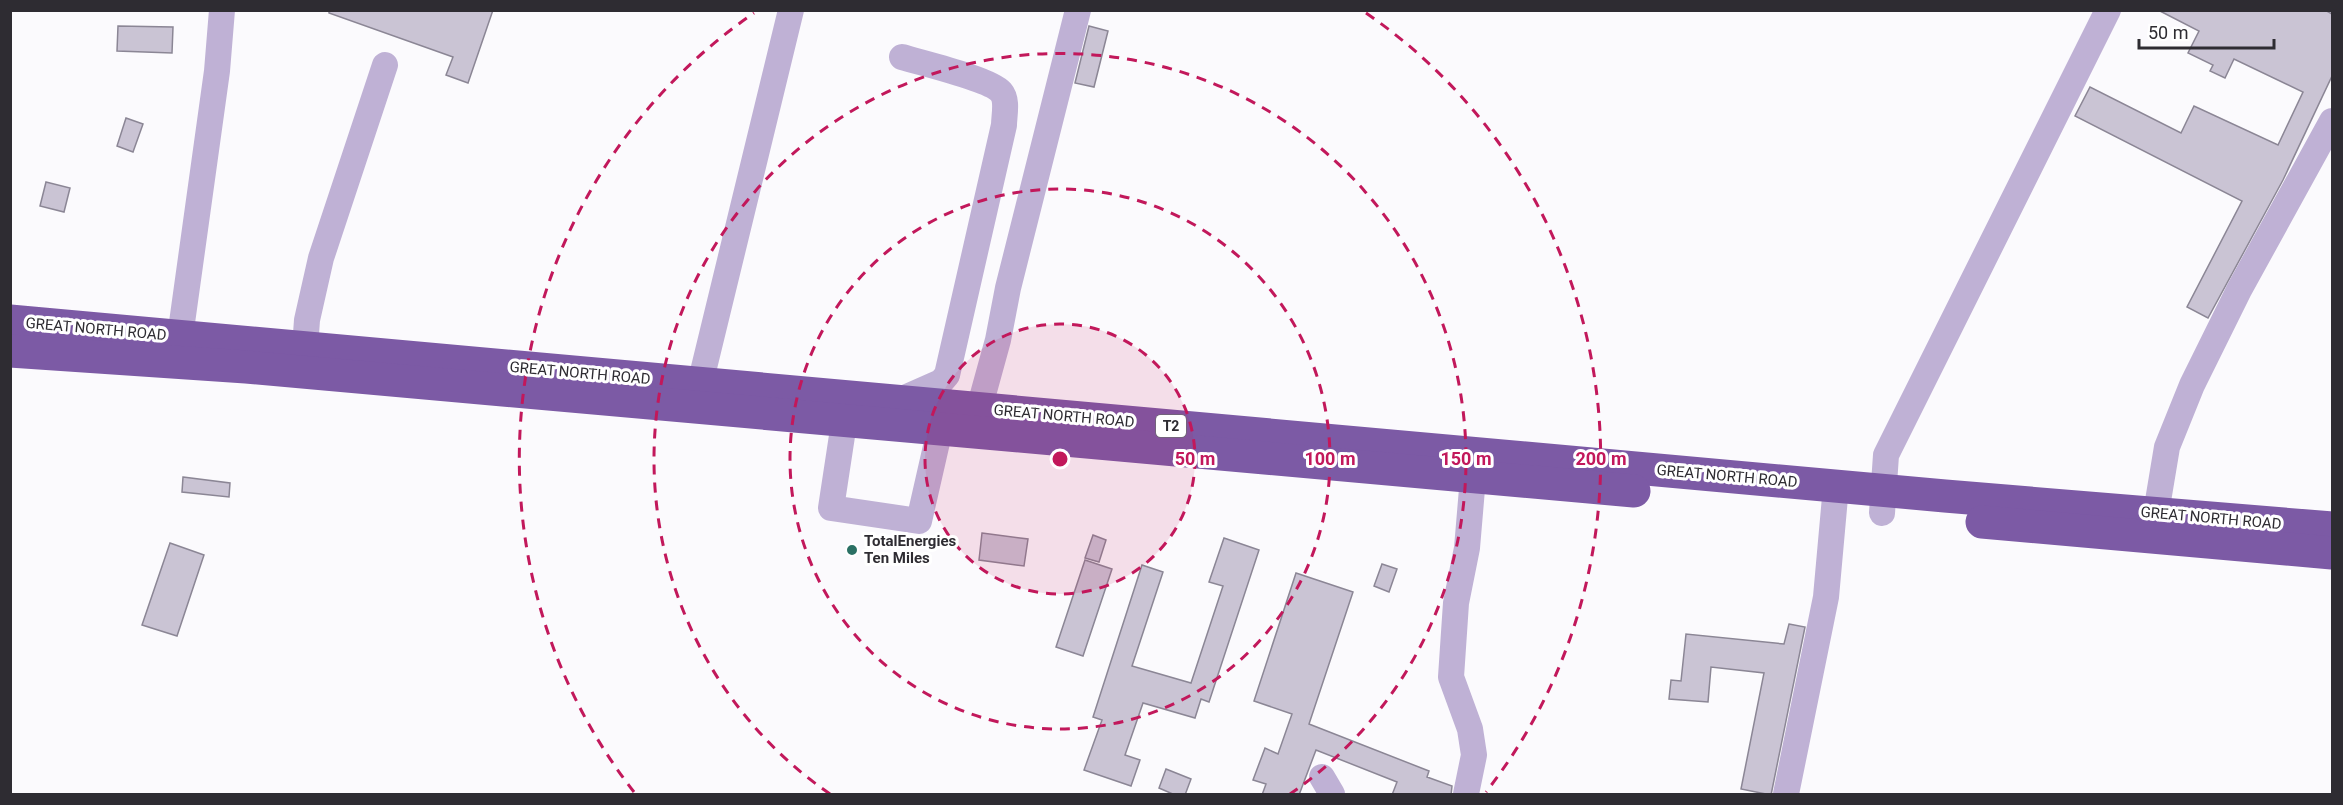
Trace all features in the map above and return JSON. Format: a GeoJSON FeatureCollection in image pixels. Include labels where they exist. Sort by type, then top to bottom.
{"type":"FeatureCollection","features":[{"type":"Feature","properties":{"kind":"highway","name":"GREAT NORTH ROAD"},"geometry":{"type":"LineString","coordinates":[[10,321],[700,384],[845,409],[898,402],[941,417],[979,409],[1883,502],[2332,553]]}},
{"type":"Feature","properties":{"kind":"highway","name":"GREAT NORTH ROAD"},"geometry":{"type":"LineString","coordinates":[[10,351],[845,409],[941,417],[1473,477],[1836,498]]}},
{"type":"Feature","properties":{"kind":"highway","name":"GREAT NORTH ROAD"},"geometry":{"type":"LineString","coordinates":[[1883,502],[2156,513],[2332,528]]}},
{"type":"Feature","properties":{"kind":"street"},"geometry":{"type":"LineString","coordinates":[[180,337],[217,71],[222,10]]}},
{"type":"Feature","properties":{"kind":"street"},"geometry":{"type":"LineString","coordinates":[[700,384],[791,10]]}},
{"type":"Feature","properties":{"kind":"street"},"geometry":{"type":"LineString","coordinates":[[979,409],[998,340],[1008,288],[1078,10]]}},
{"type":"Feature","properties":{"kind":"street"},"geometry":{"type":"LineString","coordinates":[[1883,502],[1886,455],[2108,10]]}},
{"type":"Feature","properties":{"kind":"street"},"geometry":{"type":"LineString","coordinates":[[898,402],[940,382],[947,375],[1004,125],[1005,102],[1001,92],[985,83],[902,57]]}},
{"type":"Feature","properties":{"kind":"street"},"geometry":{"type":"LineString","coordinates":[[305,348],[308,320],[321,258],[385,64]]}},
{"type":"Feature","properties":{"kind":"street"},"geometry":{"type":"LineString","coordinates":[[2156,513],[2167,447],[2192,385],[2239,290],[2332,121]]}},
{"type":"Feature","properties":{"kind":"street"},"geometry":{"type":"LineString","coordinates":[[845,409],[831,508],[919,521],[941,417]]}},
{"type":"Feature","properties":{"kind":"street"},"geometry":{"type":"LineString","coordinates":[[1466,795],[1474,755],[1470,729],[1451,677],[1456,603],[1467,548],[1473,477]]}},
{"type":"Feature","properties":{"kind":"street"},"geometry":{"type":"LineString","coordinates":[[1786,795],[1826,597],[1836,498]]}},
{"type":"Feature","properties":{"kind":"building"},"geometry":{"type":"Polygon","coordinates":[[[329,10],[493,10],[468,83],[446,75],[453,57],[329,13],[329,10]]]}},
{"type":"Feature","properties":{"kind":"building"},"geometry":{"type":"Polygon","coordinates":[[[2158,10],[2325,10],[2332,14],[2332,76],[2283,180],[2208,318],[2187,307],[2242,201],[2075,116],[2090,87],[2181,133],[2194,106],[2278,145],[2303,92],[2234,59],[2225,78],[2210,71],[2213,65],[2188,53],[2199,31],[2158,10]]]}},
{"type":"Feature","properties":{"kind":"building"},"geometry":{"type":"Polygon","coordinates":[[[118,26],[173,27],[172,53],[117,51],[118,26]]]}},
{"type":"Feature","properties":{"kind":"building"},"geometry":{"type":"Polygon","coordinates":[[[1089,26],[1108,31],[1094,87],[1075,83],[1089,26]]]}},
{"type":"Feature","properties":{"kind":"building"},"geometry":{"type":"Polygon","coordinates":[[[126,118],[143,124],[133,152],[117,146],[126,118]]]}},
{"type":"Feature","properties":{"kind":"building"},"geometry":{"type":"Polygon","coordinates":[[[46,182],[70,188],[64,212],[40,206],[46,182]]]}},
{"type":"Feature","properties":{"kind":"building"},"geometry":{"type":"Polygon","coordinates":[[[183,477],[230,483],[229,497],[182,492],[183,477]]]}},
{"type":"Feature","properties":{"kind":"building"},"geometry":{"type":"Polygon","coordinates":[[[982,533],[1028,539],[1024,566],[979,560],[982,533]]]}},
{"type":"Feature","properties":{"kind":"building"},"geometry":{"type":"Polygon","coordinates":[[[1093,535],[1106,540],[1099,562],[1085,558],[1093,535]]]}},
{"type":"Feature","properties":{"kind":"building"},"geometry":{"type":"Polygon","coordinates":[[[1224,538],[1259,550],[1209,702],[1201,699],[1195,718],[1143,703],[1125,755],[1140,760],[1131,786],[1084,770],[1102,720],[1093,717],[1142,565],[1163,572],[1132,666],[1191,683],[1223,586],[1209,582],[1224,538]]]}},
{"type":"Feature","properties":{"kind":"building"},"geometry":{"type":"Polygon","coordinates":[[[170,543],[204,555],[177,636],[142,625],[170,543]]]}},
{"type":"Feature","properties":{"kind":"building"},"geometry":{"type":"Polygon","coordinates":[[[1085,560],[1112,569],[1083,656],[1056,647],[1085,560]]]}},
{"type":"Feature","properties":{"kind":"building"},"geometry":{"type":"Polygon","coordinates":[[[1382,564],[1397,569],[1389,592],[1374,586],[1382,564]]]}},
{"type":"Feature","properties":{"kind":"building"},"geometry":{"type":"Polygon","coordinates":[[[1296,573],[1353,592],[1309,724],[1429,771],[1427,777],[1452,786],[1451,795],[1392,795],[1397,782],[1316,750],[1299,795],[1262,795],[1266,784],[1253,780],[1265,748],[1278,754],[1292,714],[1254,701],[1296,573]]]}},
{"type":"Feature","properties":{"kind":"building"},"geometry":{"type":"Polygon","coordinates":[[[1789,624],[1805,627],[1771,795],[1741,789],[1764,673],[1711,667],[1708,702],[1669,699],[1671,680],[1681,681],[1686,634],[1784,644],[1789,624]]]}},
{"type":"Feature","properties":{"kind":"building"},"geometry":{"type":"Polygon","coordinates":[[[1166,769],[1191,779],[1185,795],[1175,795],[1159,788],[1166,769]]]}},
{"type":"Feature","properties":{"kind":"place","name":"TotalEnergies Ten Miles"},"geometry":{"type":"Point","coordinates":[852,550]}}]}
